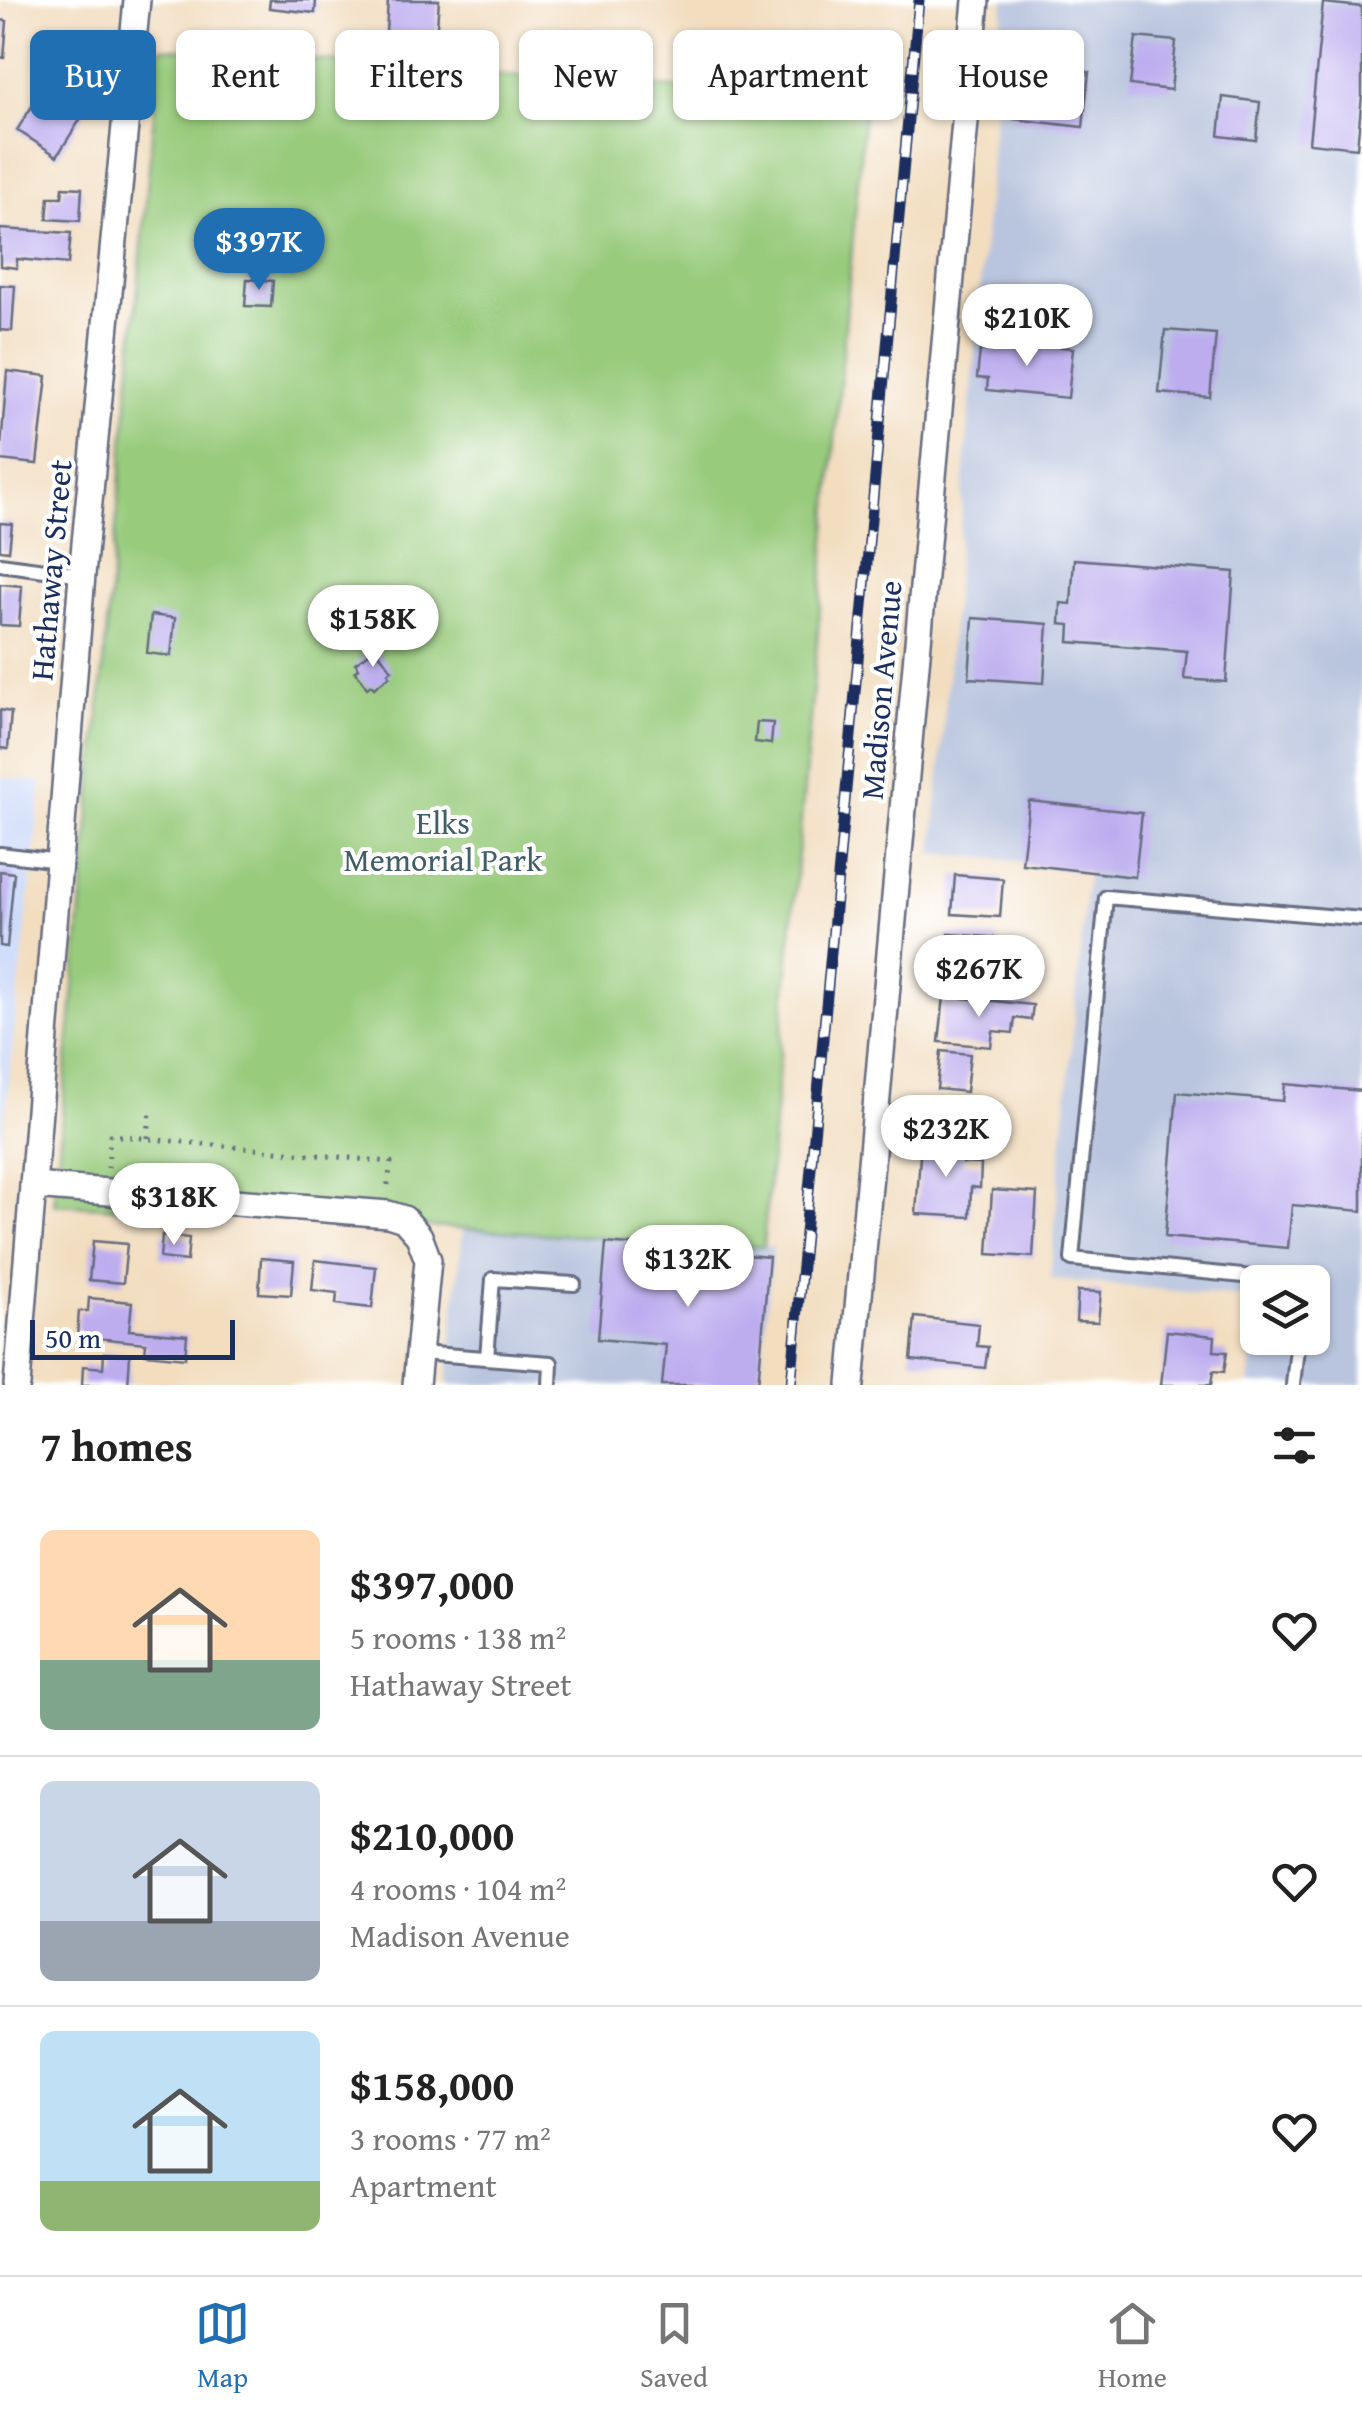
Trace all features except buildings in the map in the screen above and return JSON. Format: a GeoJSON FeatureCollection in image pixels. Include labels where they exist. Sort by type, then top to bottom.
{"type":"FeatureCollection","features":[{"type":"Feature","properties":{"kind":"street","name":"Hathaway Street"},"geometry":{"type":"LineString","coordinates":[[17,1385],[82,575],[137,0]]}},
{"type":"Feature","properties":{"kind":"street","name":"Madison Avenue"},"geometry":{"type":"LineString","coordinates":[[852,1385],[976,0]]}},
{"type":"Feature","properties":{"kind":"street"},"geometry":{"type":"LineString","coordinates":[[33,1186],[383,1213],[404,1219],[419,1236],[428,1260],[416,1385]]}},
{"type":"Feature","properties":{"kind":"lane"},"geometry":{"type":"LineString","coordinates":[[0,564],[82,575]]}},
{"type":"Feature","properties":{"kind":"lane"},"geometry":{"type":"LineString","coordinates":[[0,854],[59,861]]}},
{"type":"Feature","properties":{"kind":"lane"},"geometry":{"type":"LineString","coordinates":[[1240,1275],[1072,1258],[1106,897],[1362,919]]}},
{"type":"Feature","properties":{"kind":"lane"},"geometry":{"type":"LineString","coordinates":[[487,1358],[493,1279],[574,1284]]}},
{"type":"Feature","properties":{"kind":"lane"},"geometry":{"type":"LineString","coordinates":[[419,1354],[552,1363],[550,1385]]}},
{"type":"Feature","properties":{"kind":"lane"},"geometry":{"type":"LineString","coordinates":[[1293,1385],[1296,1355]]}},
{"type":"Feature","properties":{"kind":"path"},"geometry":{"type":"LineString","coordinates":[[148,1138],[150,1109]]}},
{"type":"Feature","properties":{"kind":"path"},"geometry":{"type":"LineString","coordinates":[[107,1192],[110,1134],[390,1162],[383,1213]]}},
{"type":"Feature","properties":{"kind":"shaded area"},"geometry":{"type":"Polygon","coordinates":[[[1004,0],[1362,0],[1362,1385],[1249,1385],[1252,1355],[1330,1355],[1330,1265],[1240,1265],[1240,1297],[1050,1279],[1088,868],[933,853],[994,120],[1084,120],[1084,30],[1002,30],[1004,0]]]}},
{"type":"Feature","properties":{"kind":"shaded area"},"geometry":{"type":"Polygon","coordinates":[[[0,777],[42,782],[0,1156],[0,777]]]}},
{"type":"Feature","properties":{"kind":"shaded area"},"geometry":{"type":"Polygon","coordinates":[[[463,1228],[773,1247],[759,1385],[447,1385],[463,1228]]]}},
{"type":"Feature","properties":{"kind":"green space","name":"Elks Memorial Park"},"geometry":{"type":"Polygon","coordinates":[[[160,48],[176,49],[176,120],[315,120],[315,60],[335,62],[335,120],[499,120],[499,74],[519,76],[519,120],[653,120],[653,86],[673,88],[673,120],[863,120],[763,1247],[54,1204],[160,48]]]}},
{"type":"Feature","properties":{"kind":"railway"},"geometry":{"type":"LineString","coordinates":[[791,1385],[919,0]]}}]}
